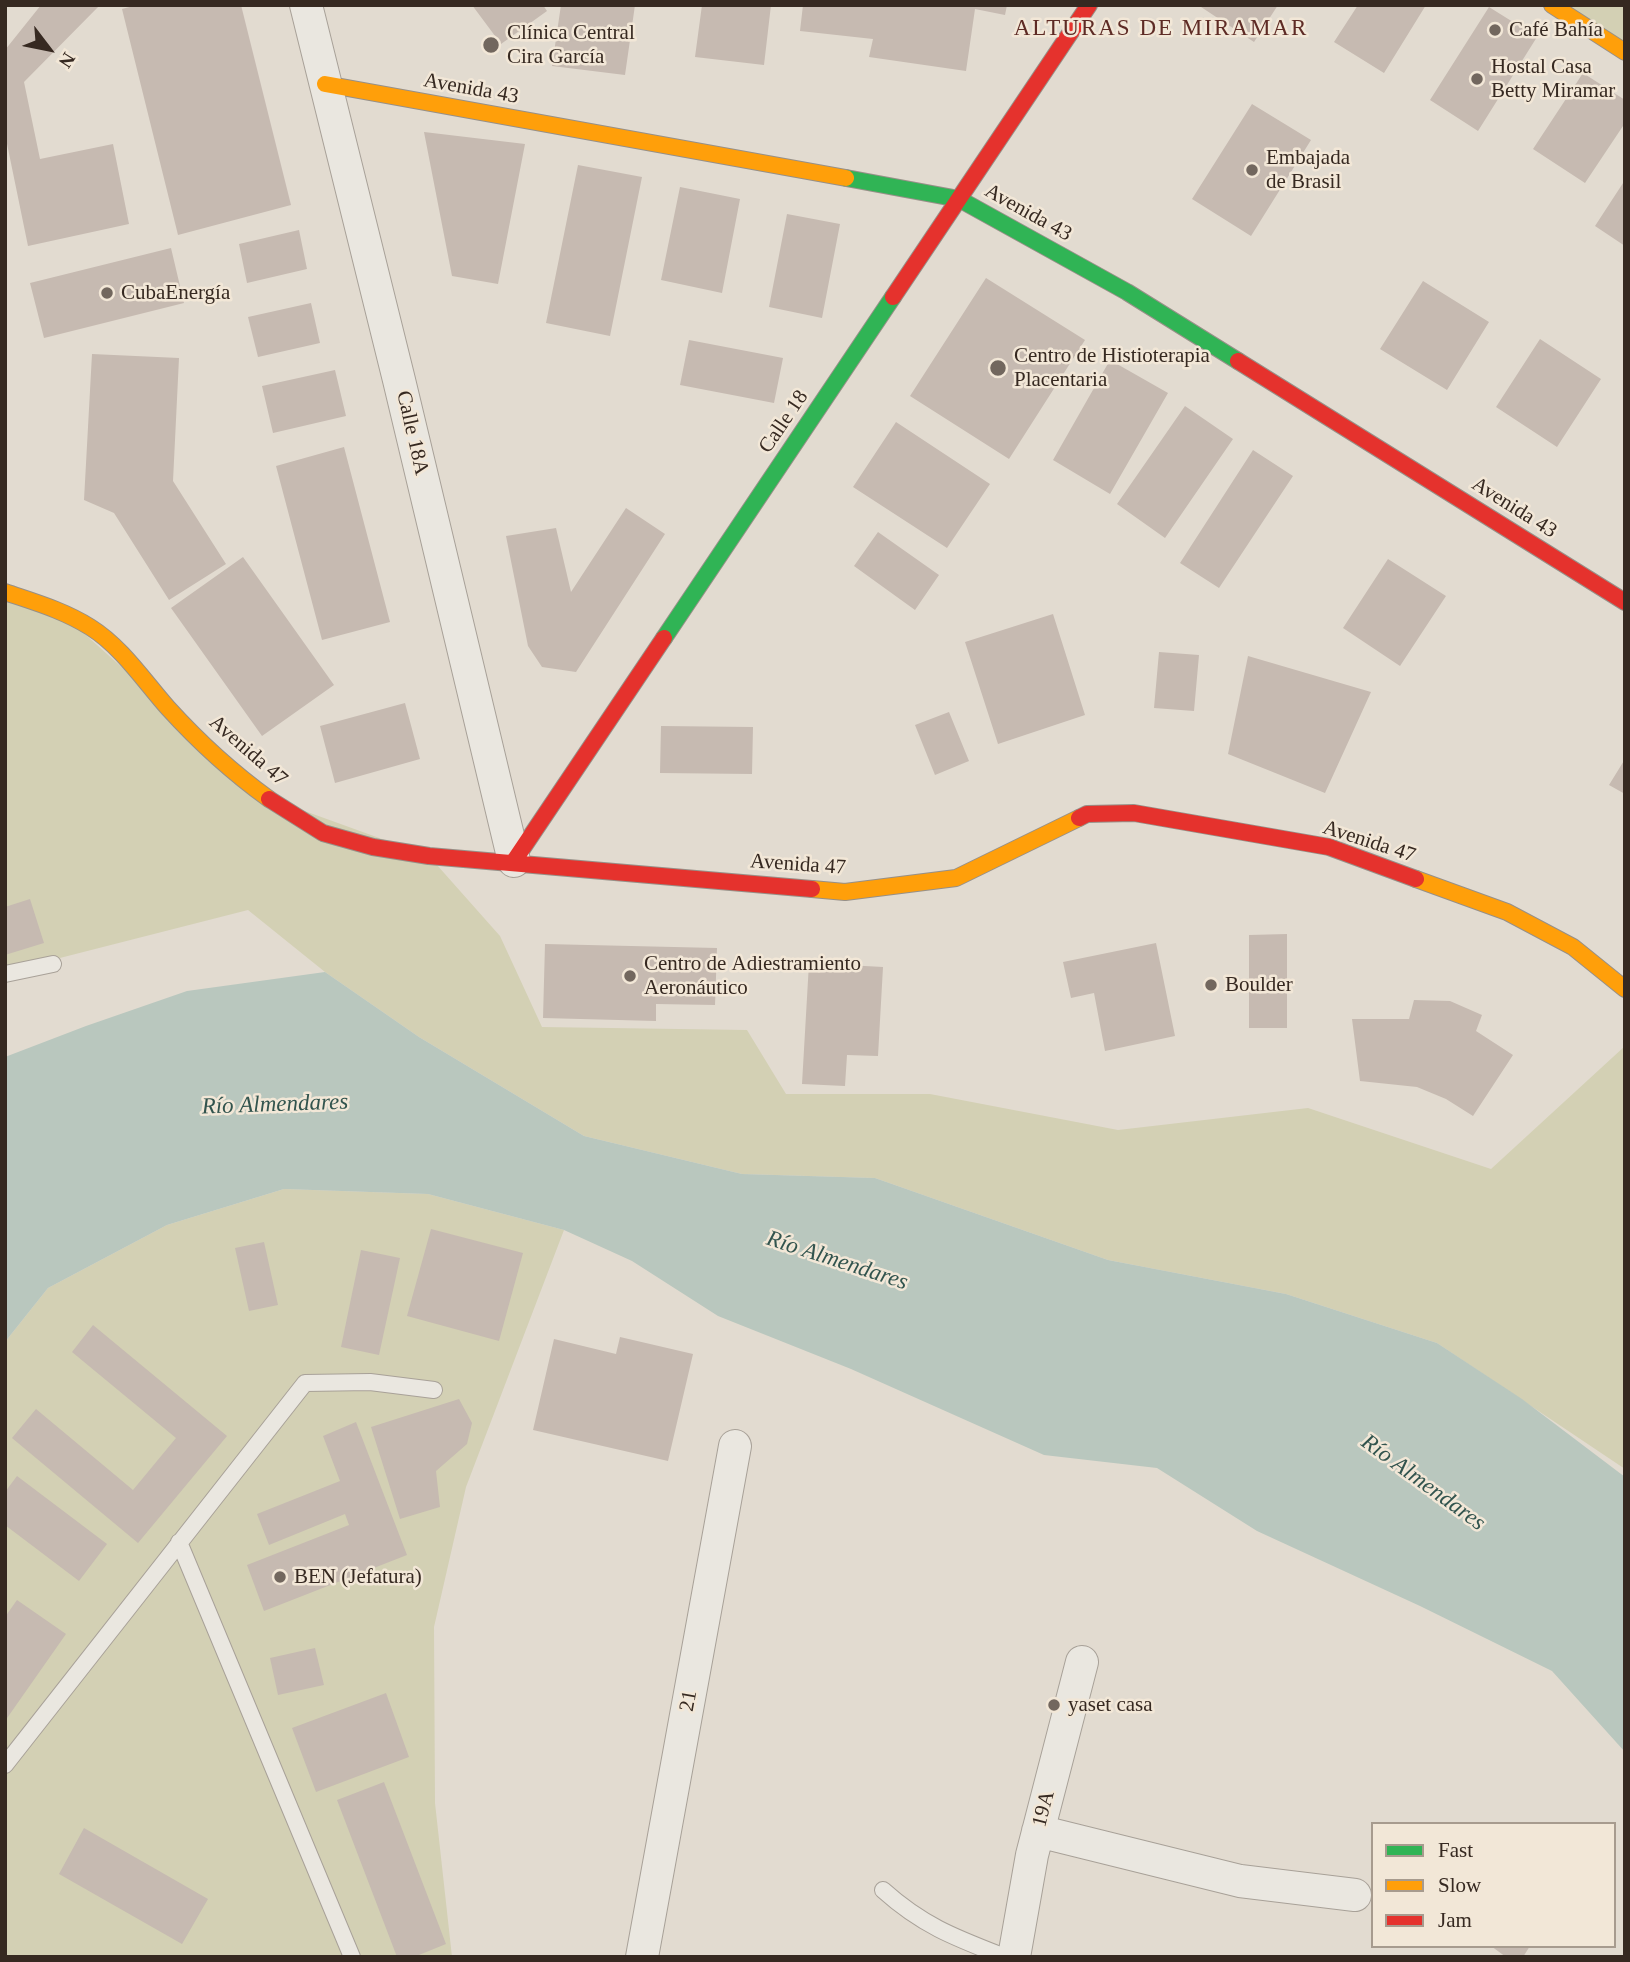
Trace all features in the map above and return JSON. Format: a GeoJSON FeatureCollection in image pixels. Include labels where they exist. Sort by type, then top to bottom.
{"type":"FeatureCollection","features":[{"type":"Feature","properties":{"kind":"street","name":"Calle 18A"},"geometry":{"type":"LineString","coordinates":[[306,5],[514,861]]}},
{"type":"Feature","properties":{"kind":"street","name":"Calle 18"},"geometry":{"type":"LineString","coordinates":[[514,861],[1089,5]]}},
{"type":"Feature","properties":{"kind":"street"},"geometry":{"type":"LineString","coordinates":[[1552,5],[1625,52]]}},
{"type":"Feature","properties":{"kind":"street","name":"Avenida 43"},"geometry":{"type":"LineString","coordinates":[[325,84],[959,199],[1127,292],[1625,602]]}},
{"type":"Feature","properties":{"kind":"street","name":"Avenida 47"},"geometry":{"type":"LineString","coordinates":[[5,592],[57,609],[92,628],[128,660],[170,710],[223,761],[266,797],[323,833],[373,847],[418,854],[845,892],[956,878],[1087,814],[1134,813],[1329,848],[1507,912],[1573,947],[1625,989]]}},
{"type":"Feature","properties":{"kind":"street","name":"21"},"geometry":{"type":"LineString","coordinates":[[642,1957],[736,1446]]}},
{"type":"Feature","properties":{"kind":"street","name":"19A"},"geometry":{"type":"LineString","coordinates":[[1014,1957],[1038,1831],[1082,1662]]}},
{"type":"Feature","properties":{"kind":"street"},"geometry":{"type":"LineString","coordinates":[[1038,1831],[1240,1881],[1355,1895]]}},
{"type":"Feature","properties":{"kind":"lane"},"geometry":{"type":"LineString","coordinates":[[5,974],[53,964]]}},
{"type":"Feature","properties":{"kind":"lane"},"geometry":{"type":"LineString","coordinates":[[5,1765],[305,1383],[370,1382],[434,1390]]}},
{"type":"Feature","properties":{"kind":"lane"},"geometry":{"type":"LineString","coordinates":[[179,1542],[352,1957]]}},
{"type":"Feature","properties":{"kind":"lane"},"geometry":{"type":"LineString","coordinates":[[883,1890],[926,1924],[1005,1957]]}},
{"type":"Feature","properties":{"kind":"shaded area"},"geometry":{"type":"Polygon","coordinates":[[[1554,5],[1625,5],[1625,51],[1554,5]]]}},
{"type":"Feature","properties":{"kind":"shaded area"},"geometry":{"type":"Polygon","coordinates":[[[5,592],[57,609],[266,797],[429,856],[500,936],[542,1027],[747,1030],[786,1094],[930,1094],[1118,1130],[1308,1108],[1491,1169],[1625,1046],[1625,1469],[1437,1343],[1286,1294],[1108,1260],[875,1178],[742,1174],[584,1136],[419,1037],[325,972],[248,910],[5,972],[5,592]]]}},
{"type":"Feature","properties":{"kind":"shaded area"},"geometry":{"type":"Polygon","coordinates":[[[284,1189],[428,1194],[564,1230],[466,1487],[434,1627],[435,1803],[452,1957],[5,1957],[5,1342],[48,1288],[167,1225],[284,1189]]]}},
{"type":"Feature","properties":{"kind":"water","name":"Río Almendares"},"geometry":{"type":"Polygon","coordinates":[[[325,972],[419,1037],[584,1136],[742,1174],[875,1178],[1108,1260],[1286,1294],[1437,1343],[1522,1399],[1625,1477],[1625,1752],[1552,1671],[1420,1606],[1257,1531],[1157,1468],[1044,1455],[851,1369],[718,1316],[632,1261],[564,1230],[428,1194],[284,1189],[167,1225],[48,1288],[5,1342],[5,1057],[187,991],[325,972]]]}},
{"type":"Feature","properties":{"kind":"building"},"geometry":{"type":"Polygon","coordinates":[[[41,5],[100,5],[24,82],[40,159],[113,144],[129,224],[28,246],[5,134],[5,50],[41,5]]]}},
{"type":"Feature","properties":{"kind":"building"},"geometry":{"type":"Polygon","coordinates":[[[137,5],[241,5],[291,205],[178,235],[122,9],[137,5]]]}},
{"type":"Feature","properties":{"kind":"building"},"geometry":{"type":"Polygon","coordinates":[[[472,5],[543,5],[547,11],[501,44],[472,5]]]}},
{"type":"Feature","properties":{"kind":"building"},"geometry":{"type":"Polygon","coordinates":[[[561,5],[635,5],[625,75],[552,66],[561,5]]]}},
{"type":"Feature","properties":{"kind":"building"},"geometry":{"type":"Polygon","coordinates":[[[702,5],[771,5],[764,65],[695,57],[702,5]]]}},
{"type":"Feature","properties":{"kind":"building"},"geometry":{"type":"Polygon","coordinates":[[[803,5],[1007,5],[1005,15],[975,9],[966,71],[869,57],[873,39],[800,31],[803,5]]]}},
{"type":"Feature","properties":{"kind":"building"},"geometry":{"type":"Polygon","coordinates":[[[1198,5],[1278,5],[1254,42],[1198,5]]]}},
{"type":"Feature","properties":{"kind":"building"},"geometry":{"type":"Polygon","coordinates":[[[1358,5],[1426,5],[1384,73],[1334,42],[1358,5]]]}},
{"type":"Feature","properties":{"kind":"building","name":"Hostal Casa Betty Miramar"},"geometry":{"type":"Polygon","coordinates":[[[1489,7],[1537,37],[1478,131],[1430,100],[1489,7]]]}},
{"type":"Feature","properties":{"kind":"building"},"geometry":{"type":"Polygon","coordinates":[[[1583,73],[1625,100],[1625,123],[1585,183],[1533,149],[1583,73]]]}},
{"type":"Feature","properties":{"kind":"building","name":"Embajada de Brasil"},"geometry":{"type":"Polygon","coordinates":[[[1252,104],[1311,140],[1251,236],[1192,199],[1252,104]]]}},
{"type":"Feature","properties":{"kind":"building"},"geometry":{"type":"Polygon","coordinates":[[[424,132],[525,144],[498,284],[452,276],[424,132]]]}},
{"type":"Feature","properties":{"kind":"building"},"geometry":{"type":"Polygon","coordinates":[[[578,165],[642,177],[610,336],[546,323],[578,165]]]}},
{"type":"Feature","properties":{"kind":"building"},"geometry":{"type":"Polygon","coordinates":[[[1625,180],[1625,246],[1595,226],[1625,180]]]}},
{"type":"Feature","properties":{"kind":"building"},"geometry":{"type":"Polygon","coordinates":[[[680,187],[740,199],[722,293],[661,280],[680,187]]]}},
{"type":"Feature","properties":{"kind":"building"},"geometry":{"type":"Polygon","coordinates":[[[787,214],[840,224],[822,318],[769,307],[787,214]]]}},
{"type":"Feature","properties":{"kind":"building"},"geometry":{"type":"Polygon","coordinates":[[[299,230],[307,269],[247,283],[239,244],[299,230]]]}},
{"type":"Feature","properties":{"kind":"building","name":"CubaEnergía"},"geometry":{"type":"Polygon","coordinates":[[[171,248],[184,303],[44,338],[30,283],[171,248]]]}},
{"type":"Feature","properties":{"kind":"building","name":"Centro de Histioterapia Placentaria"},"geometry":{"type":"Polygon","coordinates":[[[986,278],[1085,340],[1009,459],[910,396],[986,278]]]}},
{"type":"Feature","properties":{"kind":"building"},"geometry":{"type":"Polygon","coordinates":[[[1423,281],[1489,322],[1447,390],[1380,349],[1423,281]]]}},
{"type":"Feature","properties":{"kind":"building"},"geometry":{"type":"Polygon","coordinates":[[[311,303],[320,343],[258,357],[248,317],[311,303]]]}},
{"type":"Feature","properties":{"kind":"building"},"geometry":{"type":"Polygon","coordinates":[[[1540,339],[1601,379],[1557,447],[1496,407],[1540,339]]]}},
{"type":"Feature","properties":{"kind":"building"},"geometry":{"type":"Polygon","coordinates":[[[689,340],[783,358],[774,403],[680,385],[689,340]]]}},
{"type":"Feature","properties":{"kind":"building"},"geometry":{"type":"Polygon","coordinates":[[[92,354],[179,358],[173,481],[226,564],[169,600],[114,513],[84,500],[92,354]]]}},
{"type":"Feature","properties":{"kind":"building"},"geometry":{"type":"Polygon","coordinates":[[[1110,360],[1168,393],[1110,494],[1053,460],[1110,360]]]}},
{"type":"Feature","properties":{"kind":"building"},"geometry":{"type":"Polygon","coordinates":[[[335,370],[346,416],[273,433],[262,386],[335,370]]]}},
{"type":"Feature","properties":{"kind":"building"},"geometry":{"type":"Polygon","coordinates":[[[1185,406],[1233,439],[1165,538],[1117,504],[1185,406]]]}},
{"type":"Feature","properties":{"kind":"building"},"geometry":{"type":"Polygon","coordinates":[[[896,422],[990,484],[947,548],[853,487],[896,422]]]}},
{"type":"Feature","properties":{"kind":"building"},"geometry":{"type":"Polygon","coordinates":[[[344,447],[390,622],[322,640],[276,466],[344,447]]]}},
{"type":"Feature","properties":{"kind":"building"},"geometry":{"type":"Polygon","coordinates":[[[1253,450],[1293,476],[1219,588],[1180,563],[1253,450]]]}},
{"type":"Feature","properties":{"kind":"building"},"geometry":{"type":"Polygon","coordinates":[[[626,508],[665,534],[576,672],[542,667],[528,646],[506,536],[556,528],[571,592],[626,508]]]}},
{"type":"Feature","properties":{"kind":"building"},"geometry":{"type":"Polygon","coordinates":[[[878,532],[939,575],[915,610],[854,566],[878,532]]]}},
{"type":"Feature","properties":{"kind":"building"},"geometry":{"type":"Polygon","coordinates":[[[243,557],[334,685],[262,736],[171,608],[243,557]]]}},
{"type":"Feature","properties":{"kind":"building"},"geometry":{"type":"Polygon","coordinates":[[[1388,559],[1446,596],[1400,666],[1343,628],[1388,559]]]}},
{"type":"Feature","properties":{"kind":"building"},"geometry":{"type":"Polygon","coordinates":[[[1053,614],[1085,715],[998,744],[965,642],[1053,614]]]}},
{"type":"Feature","properties":{"kind":"building"},"geometry":{"type":"Polygon","coordinates":[[[1159,652],[1199,655],[1194,711],[1154,708],[1159,652]]]}},
{"type":"Feature","properties":{"kind":"building"},"geometry":{"type":"Polygon","coordinates":[[[1248,656],[1371,692],[1325,793],[1228,754],[1248,656]]]}},
{"type":"Feature","properties":{"kind":"building"},"geometry":{"type":"Polygon","coordinates":[[[405,703],[420,759],[335,783],[320,726],[405,703]]]}},
{"type":"Feature","properties":{"kind":"building"},"geometry":{"type":"Polygon","coordinates":[[[949,712],[969,761],[935,775],[915,725],[949,712]]]}},
{"type":"Feature","properties":{"kind":"building"},"geometry":{"type":"Polygon","coordinates":[[[661,726],[753,727],[752,774],[660,773],[661,726]]]}},
{"type":"Feature","properties":{"kind":"building"},"geometry":{"type":"Polygon","coordinates":[[[1625,759],[1625,794],[1609,785],[1625,759]]]}},
{"type":"Feature","properties":{"kind":"building"},"geometry":{"type":"Polygon","coordinates":[[[30,899],[44,943],[5,955],[5,907],[30,899]]]}},
{"type":"Feature","properties":{"kind":"building"},"geometry":{"type":"Polygon","coordinates":[[[1287,934],[1287,1028],[1249,1028],[1249,935],[1287,934]]]}},
{"type":"Feature","properties":{"kind":"building"},"geometry":{"type":"Polygon","coordinates":[[[1156,943],[1175,1036],[1105,1051],[1094,993],[1071,998],[1063,962],[1156,943]]]}},
{"type":"Feature","properties":{"kind":"building","name":"Centro de Adiestramiento Aeronáutico"},"geometry":{"type":"Polygon","coordinates":[[[545,944],[717,948],[715,1005],[656,1004],[656,1021],[543,1018],[545,944]]]}},
{"type":"Feature","properties":{"kind":"building"},"geometry":{"type":"Polygon","coordinates":[[[809,963],[883,967],[878,1056],[847,1055],[845,1086],[802,1084],[809,963]]]}},
{"type":"Feature","properties":{"kind":"building"},"geometry":{"type":"Polygon","coordinates":[[[1414,1000],[1450,1001],[1482,1015],[1476,1031],[1513,1055],[1473,1116],[1446,1099],[1417,1087],[1360,1081],[1352,1019],[1409,1019],[1414,1000]]]}},
{"type":"Feature","properties":{"kind":"building"},"geometry":{"type":"Polygon","coordinates":[[[431,1229],[523,1253],[499,1341],[407,1316],[431,1229]]]}},
{"type":"Feature","properties":{"kind":"building"},"geometry":{"type":"Polygon","coordinates":[[[264,1242],[278,1305],[249,1311],[235,1248],[264,1242]]]}},
{"type":"Feature","properties":{"kind":"building"},"geometry":{"type":"Polygon","coordinates":[[[361,1250],[400,1258],[379,1355],[341,1347],[361,1250]]]}},
{"type":"Feature","properties":{"kind":"building"},"geometry":{"type":"Polygon","coordinates":[[[93,1325],[227,1436],[138,1543],[12,1438],[36,1409],[133,1490],[176,1438],[72,1352],[93,1325]]]}},
{"type":"Feature","properties":{"kind":"building"},"geometry":{"type":"Polygon","coordinates":[[[620,1337],[693,1354],[668,1461],[533,1430],[554,1339],[616,1354],[620,1337]]]}},
{"type":"Feature","properties":{"kind":"building"},"geometry":{"type":"Polygon","coordinates":[[[459,1399],[472,1423],[467,1444],[436,1471],[440,1507],[400,1519],[371,1427],[459,1399]]]}},
{"type":"Feature","properties":{"kind":"building"},"geometry":{"type":"Polygon","coordinates":[[[356,1422],[407,1555],[264,1611],[247,1565],[349,1525],[345,1514],[269,1545],[257,1514],[340,1481],[323,1436],[356,1422]]]}},
{"type":"Feature","properties":{"kind":"building"},"geometry":{"type":"Polygon","coordinates":[[[17,1476],[107,1544],[79,1581],[5,1525],[5,1492],[17,1476]]]}},
{"type":"Feature","properties":{"kind":"building"},"geometry":{"type":"Polygon","coordinates":[[[17,1600],[66,1634],[5,1721],[5,1617],[17,1600]]]}},
{"type":"Feature","properties":{"kind":"building"},"geometry":{"type":"Polygon","coordinates":[[[315,1648],[324,1685],[278,1695],[270,1658],[315,1648]]]}},
{"type":"Feature","properties":{"kind":"building"},"geometry":{"type":"Polygon","coordinates":[[[386,1693],[409,1757],[316,1792],[292,1728],[386,1693]]]}},
{"type":"Feature","properties":{"kind":"building"},"geometry":{"type":"Polygon","coordinates":[[[384,1782],[446,1944],[414,1957],[397,1957],[337,1800],[384,1782]]]}},
{"type":"Feature","properties":{"kind":"building"},"geometry":{"type":"Polygon","coordinates":[[[84,1828],[208,1899],[182,1944],[59,1874],[84,1828]]]}},
{"type":"Feature","properties":{"kind":"building"},"geometry":{"type":"Polygon","coordinates":[[[1494,1948],[1529,1948],[1523,1957],[1506,1957],[1494,1948]]]}},
{"type":"Feature","properties":{"kind":"traffic: fast"},"geometry":{"type":"LineString","coordinates":[[846,178],[959,199],[1127,292],[1238,361]]}},
{"type":"Feature","properties":{"kind":"traffic: fast"},"geometry":{"type":"LineString","coordinates":[[664,638],[893,297]]}},
{"type":"Feature","properties":{"kind":"traffic: slow"},"geometry":{"type":"LineString","coordinates":[[1552,5],[1625,52]]}},
{"type":"Feature","properties":{"kind":"traffic: slow"},"geometry":{"type":"LineString","coordinates":[[325,84],[846,178]]}},
{"type":"Feature","properties":{"kind":"traffic: slow"},"geometry":{"type":"LineString","coordinates":[[5,592],[69,616],[102,635],[191,732],[269,799]]}},
{"type":"Feature","properties":{"kind":"traffic: slow"},"geometry":{"type":"LineString","coordinates":[[812,889],[845,892],[956,878],[1079,818]]}},
{"type":"Feature","properties":{"kind":"traffic: slow"},"geometry":{"type":"LineString","coordinates":[[1416,879],[1507,912],[1573,947],[1625,989]]}},
{"type":"Feature","properties":{"kind":"traffic: jam"},"geometry":{"type":"LineString","coordinates":[[893,297],[1089,5]]}},
{"type":"Feature","properties":{"kind":"traffic: jam"},"geometry":{"type":"LineString","coordinates":[[1238,361],[1625,602]]}},
{"type":"Feature","properties":{"kind":"traffic: jam"},"geometry":{"type":"LineString","coordinates":[[514,861],[664,638]]}},
{"type":"Feature","properties":{"kind":"traffic: jam"},"geometry":{"type":"LineString","coordinates":[[269,799],[323,833],[373,847],[429,856],[812,889]]}},
{"type":"Feature","properties":{"kind":"traffic: jam"},"geometry":{"type":"LineString","coordinates":[[1079,818],[1087,814],[1134,813],[1329,847],[1416,879]]}},
{"type":"Feature","properties":{"kind":"place","name":"Café Bahía"},"geometry":{"type":"Point","coordinates":[1495,30]}},
{"type":"Feature","properties":{"kind":"place","name":"Clínica Central Cira García"},"geometry":{"type":"Point","coordinates":[491,45]}},
{"type":"Feature","properties":{"kind":"place","name":"Hostal Casa Betty Miramar"},"geometry":{"type":"Point","coordinates":[1477,79]}},
{"type":"Feature","properties":{"kind":"place","name":"Embajada de Brasil"},"geometry":{"type":"Point","coordinates":[1252,170]}},
{"type":"Feature","properties":{"kind":"place","name":"CubaEnergía"},"geometry":{"type":"Point","coordinates":[107,293]}},
{"type":"Feature","properties":{"kind":"place","name":"Centro de Histioterapia Placentaria"},"geometry":{"type":"Point","coordinates":[998,368]}},
{"type":"Feature","properties":{"kind":"place","name":"Centro de Adiestramiento Aeronáutico"},"geometry":{"type":"Point","coordinates":[630,976]}},
{"type":"Feature","properties":{"kind":"place","name":"Boulder"},"geometry":{"type":"Point","coordinates":[1211,985]}},
{"type":"Feature","properties":{"kind":"place","name":"BEN (Jefatura)"},"geometry":{"type":"Point","coordinates":[280,1577]}},
{"type":"Feature","properties":{"kind":"place","name":"yaset casa"},"geometry":{"type":"Point","coordinates":[1054,1705]}},
{"type":"Feature","properties":{"kind":"district","name":"ALTURAS DE MIRAMAR"},"geometry":{"type":"Point","coordinates":[1161,29]}}]}
